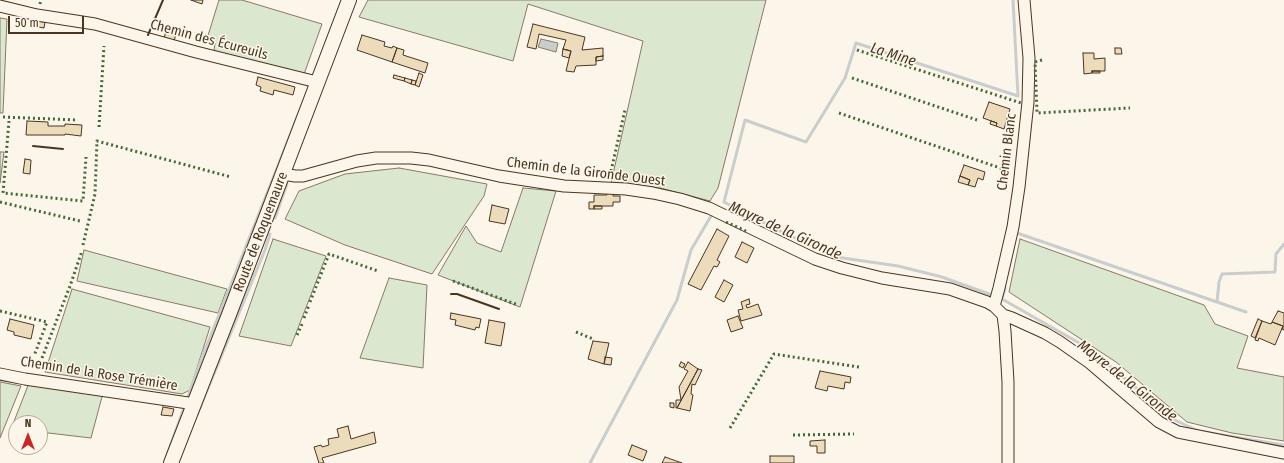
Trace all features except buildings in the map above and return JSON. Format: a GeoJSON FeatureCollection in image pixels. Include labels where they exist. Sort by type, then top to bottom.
{"type":"FeatureCollection","features":[{"type":"Feature","properties":{"kind":"main road","name":"Route de Roquemaure"},"geometry":{"type":"LineString","coordinates":[[171,463],[195,404],[349,0]]}},
{"type":"Feature","properties":{"kind":"street","name":"Chemin Blanc"},"geometry":{"type":"LineString","coordinates":[[994,306],[1013,227],[1028,102],[1029,58],[1024,0]]}},
{"type":"Feature","properties":{"kind":"street","name":"Chemin des Écureuils"},"geometry":{"type":"LineString","coordinates":[[0,6],[37,15],[95,24],[196,52],[317,82]]}},
{"type":"Feature","properties":{"kind":"street","name":"Chemin de la Gironde Ouest"},"geometry":{"type":"LineString","coordinates":[[283,174],[303,176],[357,160],[376,158],[411,158],[429,160],[499,176],[564,186],[626,189],[680,199],[709,208],[815,259],[842,268],[882,278],[950,289],[994,306],[1003,315],[1039,330],[1060,342],[1090,363],[1159,422],[1178,432],[1284,453]]}},
{"type":"Feature","properties":{"kind":"street"},"geometry":{"type":"LineString","coordinates":[[1003,315],[1006,331],[1008,382],[1008,463]]}},
{"type":"Feature","properties":{"kind":"street","name":"Chemin de la Rose Trémière"},"geometry":{"type":"LineString","coordinates":[[0,374],[195,404]]}},
{"type":"Feature","properties":{"kind":"green space"},"geometry":{"type":"Polygon","coordinates":[[[219,0],[242,0],[322,24],[303,77],[234,59],[214,50],[215,43],[206,42],[219,0]]]}},
{"type":"Feature","properties":{"kind":"green space"},"geometry":{"type":"Polygon","coordinates":[[[368,0],[766,0],[718,188],[710,201],[660,188],[611,183],[643,41],[528,4],[513,61],[359,17],[368,0]]]}},
{"type":"Feature","properties":{"kind":"green space"},"geometry":{"type":"Polygon","coordinates":[[[0,18],[7,19],[3,113],[0,113],[0,18]]]}},
{"type":"Feature","properties":{"kind":"green space"},"geometry":{"type":"Polygon","coordinates":[[[0,152],[4,152],[0,183],[0,152]]]}},
{"type":"Feature","properties":{"kind":"green space"},"geometry":{"type":"Polygon","coordinates":[[[399,168],[487,184],[484,196],[432,274],[345,245],[285,219],[299,191],[345,174],[399,168]]]}},
{"type":"Feature","properties":{"kind":"green space"},"geometry":{"type":"Polygon","coordinates":[[[523,188],[556,191],[520,307],[438,275],[466,226],[477,243],[501,252],[523,188]]]}},
{"type":"Feature","properties":{"kind":"green space"},"geometry":{"type":"Polygon","coordinates":[[[273,239],[326,256],[291,346],[239,336],[273,239]]]}},
{"type":"Feature","properties":{"kind":"green space"},"geometry":{"type":"Polygon","coordinates":[[[1020,239],[1204,305],[1215,324],[1248,336],[1237,368],[1284,377],[1284,441],[1232,433],[1187,422],[1116,362],[1009,292],[1020,239]]]}},
{"type":"Feature","properties":{"kind":"green space"},"geometry":{"type":"Polygon","coordinates":[[[84,250],[227,289],[218,313],[77,281],[84,250]]]}},
{"type":"Feature","properties":{"kind":"green space"},"geometry":{"type":"Polygon","coordinates":[[[389,278],[427,285],[423,368],[360,358],[389,278]]]}},
{"type":"Feature","properties":{"kind":"green space"},"geometry":{"type":"Polygon","coordinates":[[[72,289],[210,327],[190,390],[182,394],[45,372],[72,289]]]}},
{"type":"Feature","properties":{"kind":"green space"},"geometry":{"type":"Polygon","coordinates":[[[0,382],[21,386],[8,415],[0,438],[0,382]]]}},
{"type":"Feature","properties":{"kind":"green space"},"geometry":{"type":"Polygon","coordinates":[[[29,383],[103,393],[91,438],[48,433],[48,415],[16,415],[29,383]]]}},
{"type":"Feature","properties":{"kind":"shaded area"},"geometry":{"type":"Polygon","coordinates":[[[541,39],[558,43],[556,52],[538,47],[541,39]]]}},
{"type":"Feature","properties":{"kind":"waterway","name":"La Mine"},"geometry":{"type":"LineString","coordinates":[[724,202],[745,120],[806,142],[845,78],[856,43],[1018,96],[1013,0]]}},
{"type":"Feature","properties":{"kind":"waterway"},"geometry":{"type":"LineString","coordinates":[[168,452],[203,355],[300,110]]}},
{"type":"Feature","properties":{"kind":"waterway"},"geometry":{"type":"LineString","coordinates":[[275,218],[287,184]]}},
{"type":"Feature","properties":{"kind":"waterway","name":"Mayre de la Gironde"},"geometry":{"type":"LineString","coordinates":[[724,202],[780,231],[836,257],[898,266],[942,277],[992,295]]}},
{"type":"Feature","properties":{"kind":"waterway","name":"Mayre de la Gironde"},"geometry":{"type":"LineString","coordinates":[[590,463],[677,300],[691,250],[711,216]]}},
{"type":"Feature","properties":{"kind":"waterway"},"geometry":{"type":"LineString","coordinates":[[1016,235],[1017,233],[1246,312]]}},
{"type":"Feature","properties":{"kind":"waterway"},"geometry":{"type":"LineString","coordinates":[[197,415],[265,250],[270,234]]}},
{"type":"Feature","properties":{"kind":"waterway"},"geometry":{"type":"LineString","coordinates":[[1217,302],[1219,282],[1222,274],[1275,272],[1276,254],[1284,244]]}},
{"type":"Feature","properties":{"kind":"waterway","name":"Mayre de la Gironde"},"geometry":{"type":"LineString","coordinates":[[1005,288],[1002,299],[1088,348],[1175,420],[1198,431],[1284,445]]}},
{"type":"Feature","properties":{"kind":"hedge"},"geometry":{"type":"LineString","coordinates":[[40,4],[41,0]]}},
{"type":"Feature","properties":{"kind":"hedge"},"geometry":{"type":"LineString","coordinates":[[99,127],[104,46]]}},
{"type":"Feature","properties":{"kind":"hedge"},"geometry":{"type":"LineString","coordinates":[[857,50],[1021,103]]}},
{"type":"Feature","properties":{"kind":"hedge"},"geometry":{"type":"LineString","coordinates":[[1042,60],[1035,62],[1037,113],[1130,108]]}},
{"type":"Feature","properties":{"kind":"hedge"},"geometry":{"type":"LineString","coordinates":[[852,78],[977,120]]}},
{"type":"Feature","properties":{"kind":"hedge"},"geometry":{"type":"LineString","coordinates":[[611,171],[625,110]]}},
{"type":"Feature","properties":{"kind":"hedge"},"geometry":{"type":"LineString","coordinates":[[839,113],[1009,171]]}},
{"type":"Feature","properties":{"kind":"hedge"},"geometry":{"type":"LineString","coordinates":[[3,117],[78,120]]}},
{"type":"Feature","properties":{"kind":"hedge"},"geometry":{"type":"LineString","coordinates":[[9,121],[3,193],[83,201],[86,157]]}},
{"type":"Feature","properties":{"kind":"hedge"},"geometry":{"type":"LineString","coordinates":[[83,245],[95,194],[97,141],[231,177]]}},
{"type":"Feature","properties":{"kind":"hedge"},"geometry":{"type":"LineString","coordinates":[[0,202],[80,221]]}},
{"type":"Feature","properties":{"kind":"hedge"},"geometry":{"type":"LineString","coordinates":[[726,222],[748,232]]}},
{"type":"Feature","properties":{"kind":"hedge"},"geometry":{"type":"LineString","coordinates":[[42,358],[82,251]]}},
{"type":"Feature","properties":{"kind":"hedge"},"geometry":{"type":"LineString","coordinates":[[310,302],[329,254],[378,271]]}},
{"type":"Feature","properties":{"kind":"hedge"},"geometry":{"type":"LineString","coordinates":[[453,281],[518,305]]}},
{"type":"Feature","properties":{"kind":"hedge"},"geometry":{"type":"LineString","coordinates":[[304,318],[309,305]]}},
{"type":"Feature","properties":{"kind":"hedge"},"geometry":{"type":"LineString","coordinates":[[0,311],[47,322],[34,356]]}},
{"type":"Feature","properties":{"kind":"hedge"},"geometry":{"type":"LineString","coordinates":[[297,335],[303,322]]}},
{"type":"Feature","properties":{"kind":"hedge"},"geometry":{"type":"LineString","coordinates":[[576,332],[593,339]]}},
{"type":"Feature","properties":{"kind":"hedge"},"geometry":{"type":"LineString","coordinates":[[730,428],[774,354],[859,367]]}},
{"type":"Feature","properties":{"kind":"hedge"},"geometry":{"type":"LineString","coordinates":[[793,435],[854,434]]}},
{"type":"Feature","properties":{"kind":"wall"},"geometry":{"type":"LineString","coordinates":[[148,35],[163,0]]}},
{"type":"Feature","properties":{"kind":"wall"},"geometry":{"type":"LineString","coordinates":[[33,146],[63,149]]}},
{"type":"Feature","properties":{"kind":"wall"},"geometry":{"type":"LineString","coordinates":[[451,294],[457,294],[499,309]]}}]}
